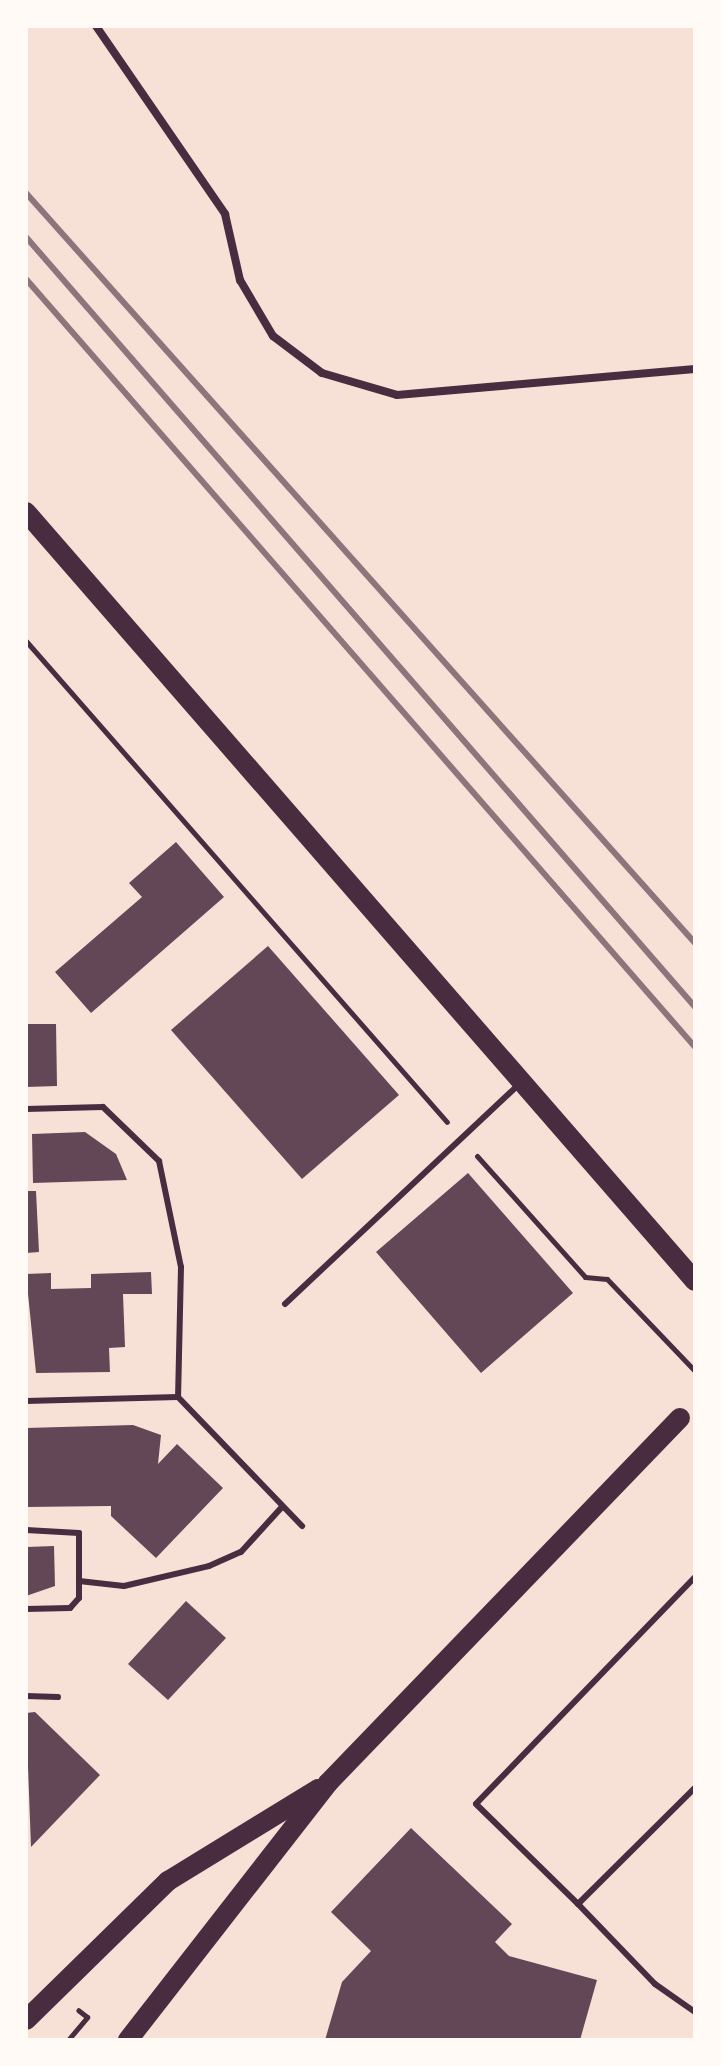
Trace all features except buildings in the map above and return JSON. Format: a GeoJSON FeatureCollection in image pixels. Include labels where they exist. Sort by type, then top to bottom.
{"type":"FeatureCollection","features":[{"type":"Feature","properties":{"kind":"main road"},"geometry":{"type":"LineString","coordinates":[[26,512],[695,1281]]}},
{"type":"Feature","properties":{"kind":"main road"},"geometry":{"type":"LineString","coordinates":[[128,2040],[328,1783],[680,1418]]}},
{"type":"Feature","properties":{"kind":"main road"},"geometry":{"type":"LineString","coordinates":[[26,2020],[168,1881],[328,1783]]}},
{"type":"Feature","properties":{"kind":"street"},"geometry":{"type":"LineString","coordinates":[[96,26],[225,214],[240,280],[273,336],[322,373],[397,395],[695,369]]}},
{"type":"Feature","properties":{"kind":"lane"},"geometry":{"type":"LineString","coordinates":[[285,1304],[522,1080]]}},
{"type":"Feature","properties":{"kind":"lane"},"geometry":{"type":"LineString","coordinates":[[26,1109],[103,1107],[159,1161],[181,1267],[178,1397],[302,1526]]}},
{"type":"Feature","properties":{"kind":"lane"},"geometry":{"type":"LineString","coordinates":[[26,1401],[178,1397]]}},
{"type":"Feature","properties":{"kind":"lane"},"geometry":{"type":"LineString","coordinates":[[79,1581],[124,1586],[209,1566],[241,1552],[282,1507]]}},
{"type":"Feature","properties":{"kind":"lane"},"geometry":{"type":"LineString","coordinates":[[26,1530],[79,1533],[79,1581],[70,1608],[26,1609]]}},
{"type":"Feature","properties":{"kind":"lane"},"geometry":{"type":"LineString","coordinates":[[695,1577],[476,1804],[655,1984],[695,2012]]}},
{"type":"Feature","properties":{"kind":"lane"},"geometry":{"type":"LineString","coordinates":[[26,1696],[58,1697]]}},
{"type":"Feature","properties":{"kind":"lane"},"geometry":{"type":"LineString","coordinates":[[578,1904],[695,1788]]}},
{"type":"Feature","properties":{"kind":"path"},"geometry":{"type":"LineString","coordinates":[[26,641],[585,1277],[607,1279],[695,1371]]}},
{"type":"Feature","properties":{"kind":"path"},"geometry":{"type":"LineString","coordinates":[[68,2040],[87,2017]]}},
{"type":"Feature","properties":{"kind":"railway"},"geometry":{"type":"LineString","coordinates":[[26,193],[695,943]]}},
{"type":"Feature","properties":{"kind":"railway"},"geometry":{"type":"LineString","coordinates":[[26,237],[695,1007]]}},
{"type":"Feature","properties":{"kind":"railway"},"geometry":{"type":"LineString","coordinates":[[26,279],[695,1047]]}}]}
